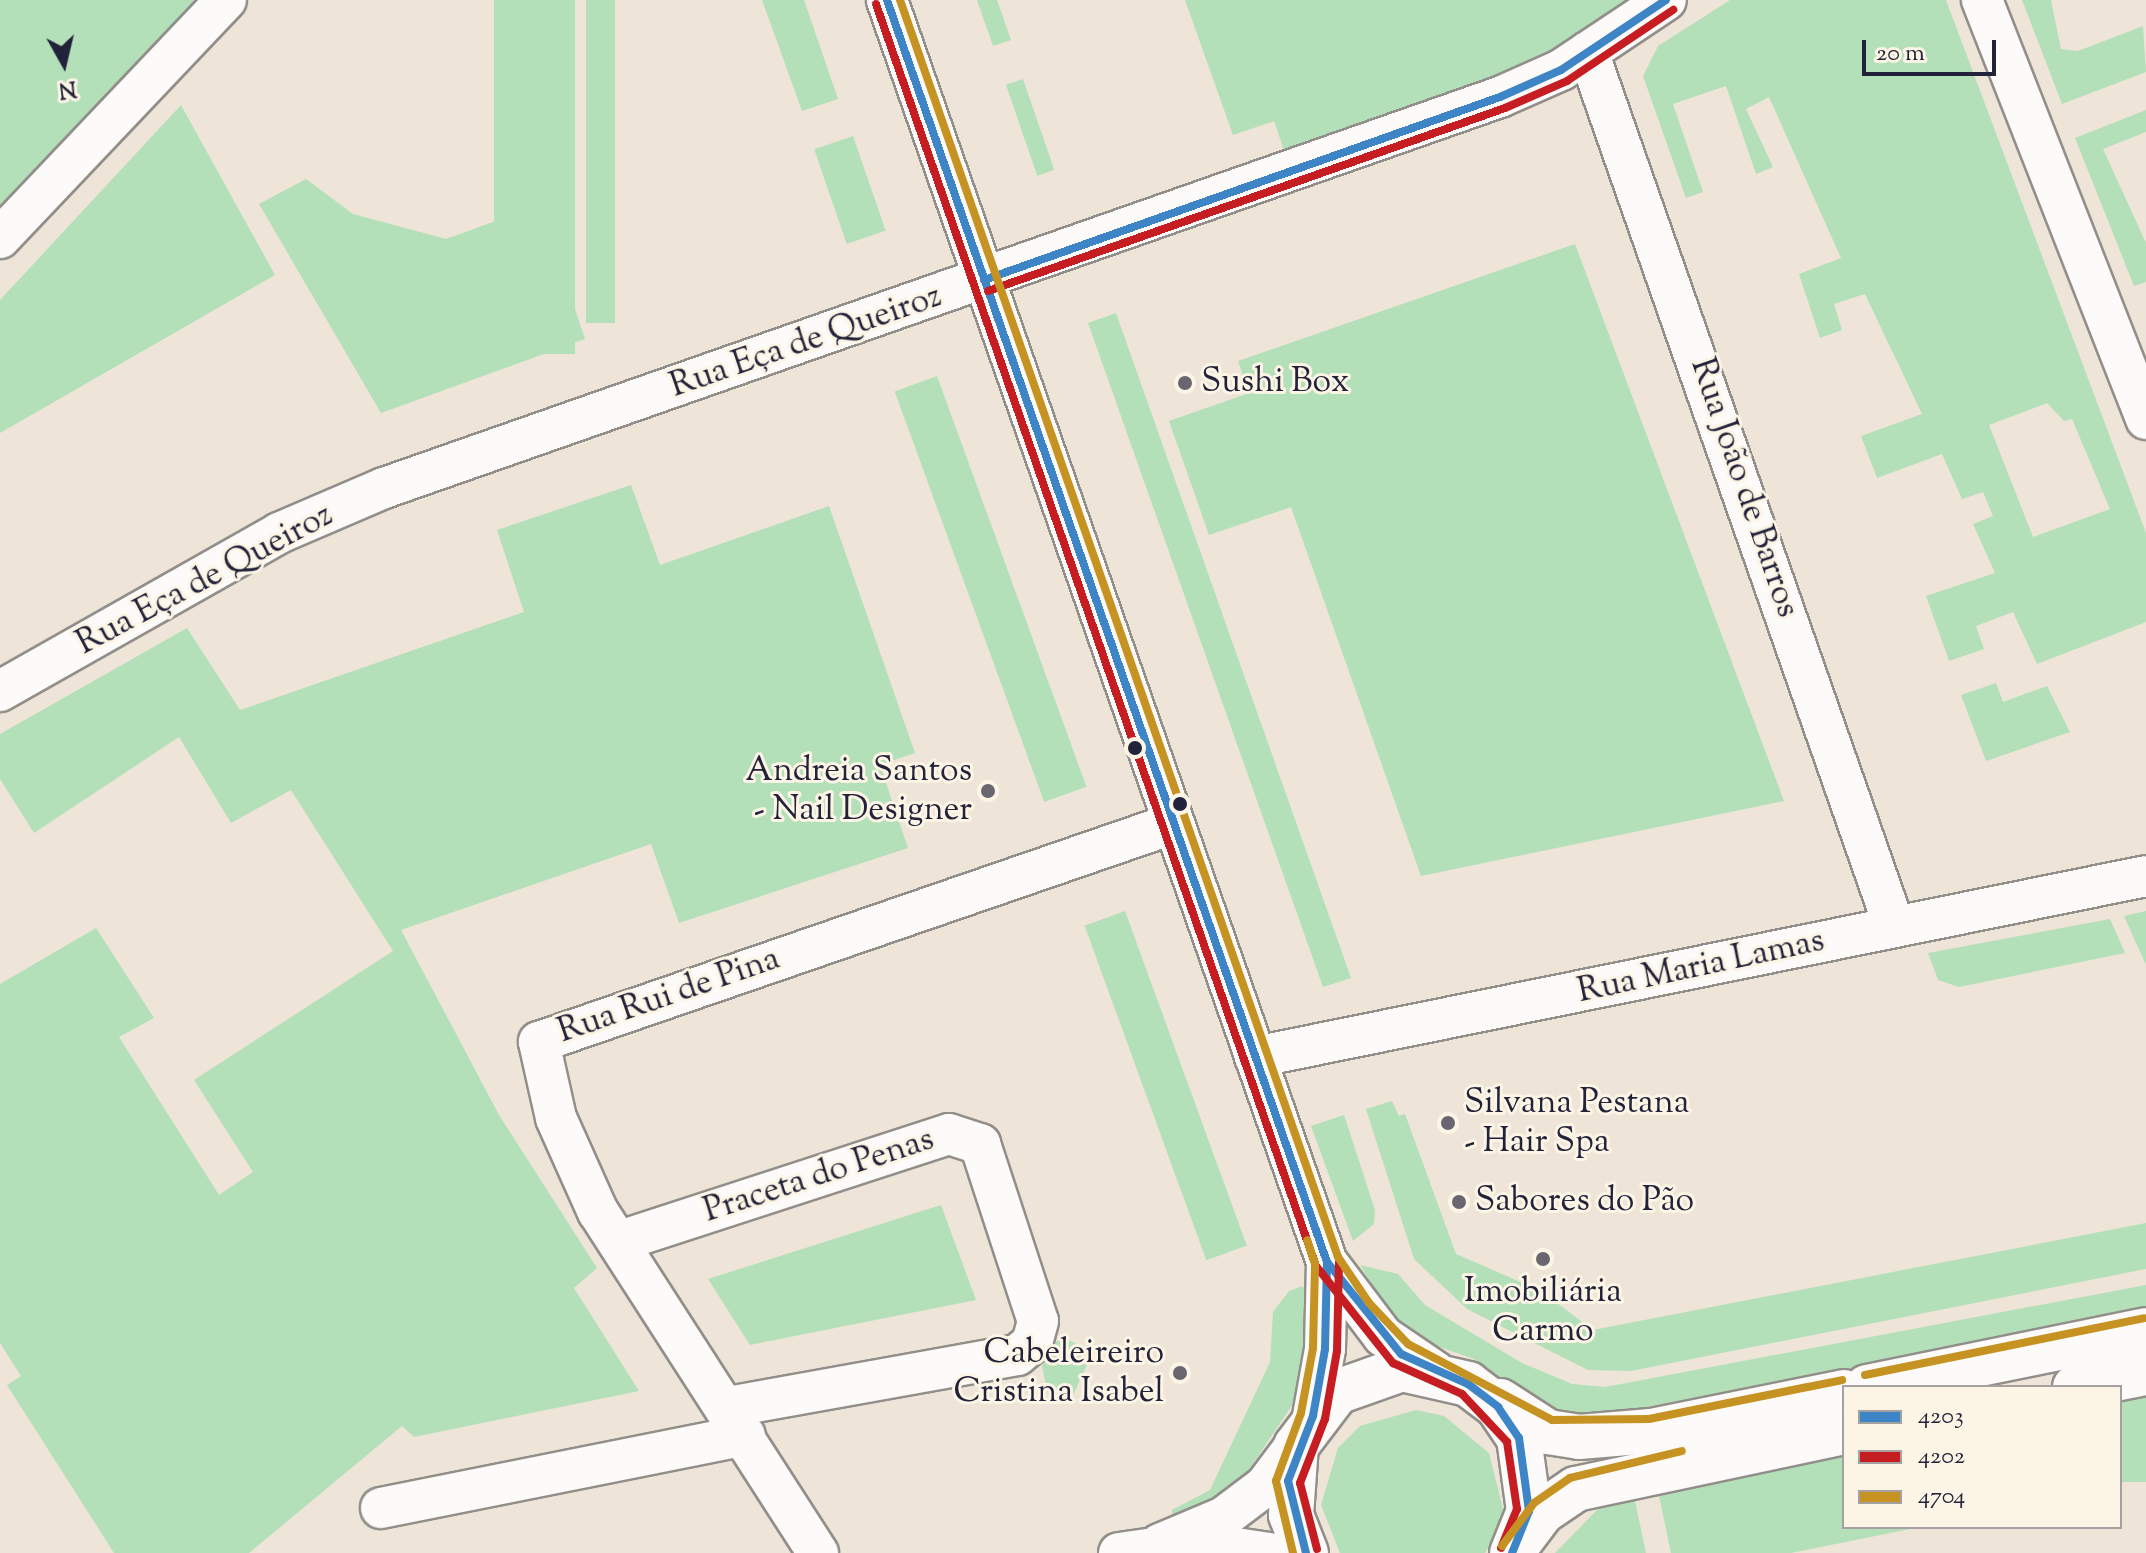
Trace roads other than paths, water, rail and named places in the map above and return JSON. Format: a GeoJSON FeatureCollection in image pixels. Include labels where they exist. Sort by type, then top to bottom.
{"type":"FeatureCollection","features":[{"type":"Feature","properties":{"kind":"main road"},"geometry":{"type":"LineString","coordinates":[[1877,1385],[2146,1330]]}},
{"type":"Feature","properties":{"kind":"main road"},"geometry":{"type":"LineString","coordinates":[[2085,1385],[2146,1373]]}},
{"type":"Feature","properties":{"kind":"main road"},"geometry":{"type":"LineString","coordinates":[[1306,1553],[1291,1515],[1288,1481],[1307,1427],[1369,1376],[1452,1378],[1548,1432],[1579,1437],[1651,1431],[1842,1392]]}},
{"type":"Feature","properties":{"kind":"main road"},"geometry":{"type":"LineString","coordinates":[[1452,1378],[1498,1407],[1519,1438],[1529,1511],[1514,1550]]}},
{"type":"Feature","properties":{"kind":"main road"},"geometry":{"type":"LineString","coordinates":[[1514,1550],[1542,1512],[1576,1489],[1842,1432]]}},
{"type":"Feature","properties":{"kind":"street"},"geometry":{"type":"LineString","coordinates":[[0,238],[226,0]]}},
{"type":"Feature","properties":{"kind":"street"},"geometry":{"type":"LineString","coordinates":[[887,0],[1327,1262],[1383,1336],[1452,1378]]}},
{"type":"Feature","properties":{"kind":"street","name":"Rua Eça de Queiroz"},"geometry":{"type":"LineString","coordinates":[[0,691],[279,533],[384,488],[1500,97],[1588,52],[1666,0]]}},
{"type":"Feature","properties":{"kind":"street"},"geometry":{"type":"LineString","coordinates":[[1982,0],[2130,330],[2146,419]]}},
{"type":"Feature","properties":{"kind":"street","name":"Rua João de Barros"},"geometry":{"type":"LineString","coordinates":[[1588,52],[1894,926]]}},
{"type":"Feature","properties":{"kind":"street","name":"Rua Rui de Pina"},"geometry":{"type":"LineString","coordinates":[[818,1553],[575,1168],[539,1042],[1172,824]]}},
{"type":"Feature","properties":{"kind":"street","name":"Rua Maria Lamas"},"geometry":{"type":"LineString","coordinates":[[1255,1057],[2146,876]]}},
{"type":"Feature","properties":{"kind":"street","name":"Praceta do Penas"},"geometry":{"type":"LineString","coordinates":[[620,1241],[949,1134],[980,1144],[1038,1321],[1032,1343],[1017,1355],[737,1421]]}},
{"type":"Feature","properties":{"kind":"street"},"geometry":{"type":"LineString","coordinates":[[1119,1553],[1160,1544],[1224,1517],[1265,1486],[1307,1427],[1325,1349],[1327,1262]]}},
{"type":"Feature","properties":{"kind":"street"},"geometry":{"type":"LineString","coordinates":[[381,1508],[737,1421]]}},
{"type":"Feature","properties":{"kind":"street"},"geometry":{"type":"LineString","coordinates":[[1160,1544],[1269,1553]]}},
{"type":"Feature","properties":{"kind":"place","name":"Sushi Box"},"geometry":{"type":"Point","coordinates":[1185,383]}},
{"type":"Feature","properties":{"kind":"place","name":"Andreia Santos - Nail Designer"},"geometry":{"type":"Point","coordinates":[988,791]}},
{"type":"Feature","properties":{"kind":"place","name":"Silvana Pestana - Hair Spa"},"geometry":{"type":"Point","coordinates":[1448,1123]}},
{"type":"Feature","properties":{"kind":"place","name":"Sabores do Pão"},"geometry":{"type":"Point","coordinates":[1459,1202]}},
{"type":"Feature","properties":{"kind":"place","name":"Imobiliária Carmo"},"geometry":{"type":"Point","coordinates":[1543,1259]}},
{"type":"Feature","properties":{"kind":"place","name":"Cabeleireiro Cristina Isabel"},"geometry":{"type":"Point","coordinates":[1180,1373]}}]}
